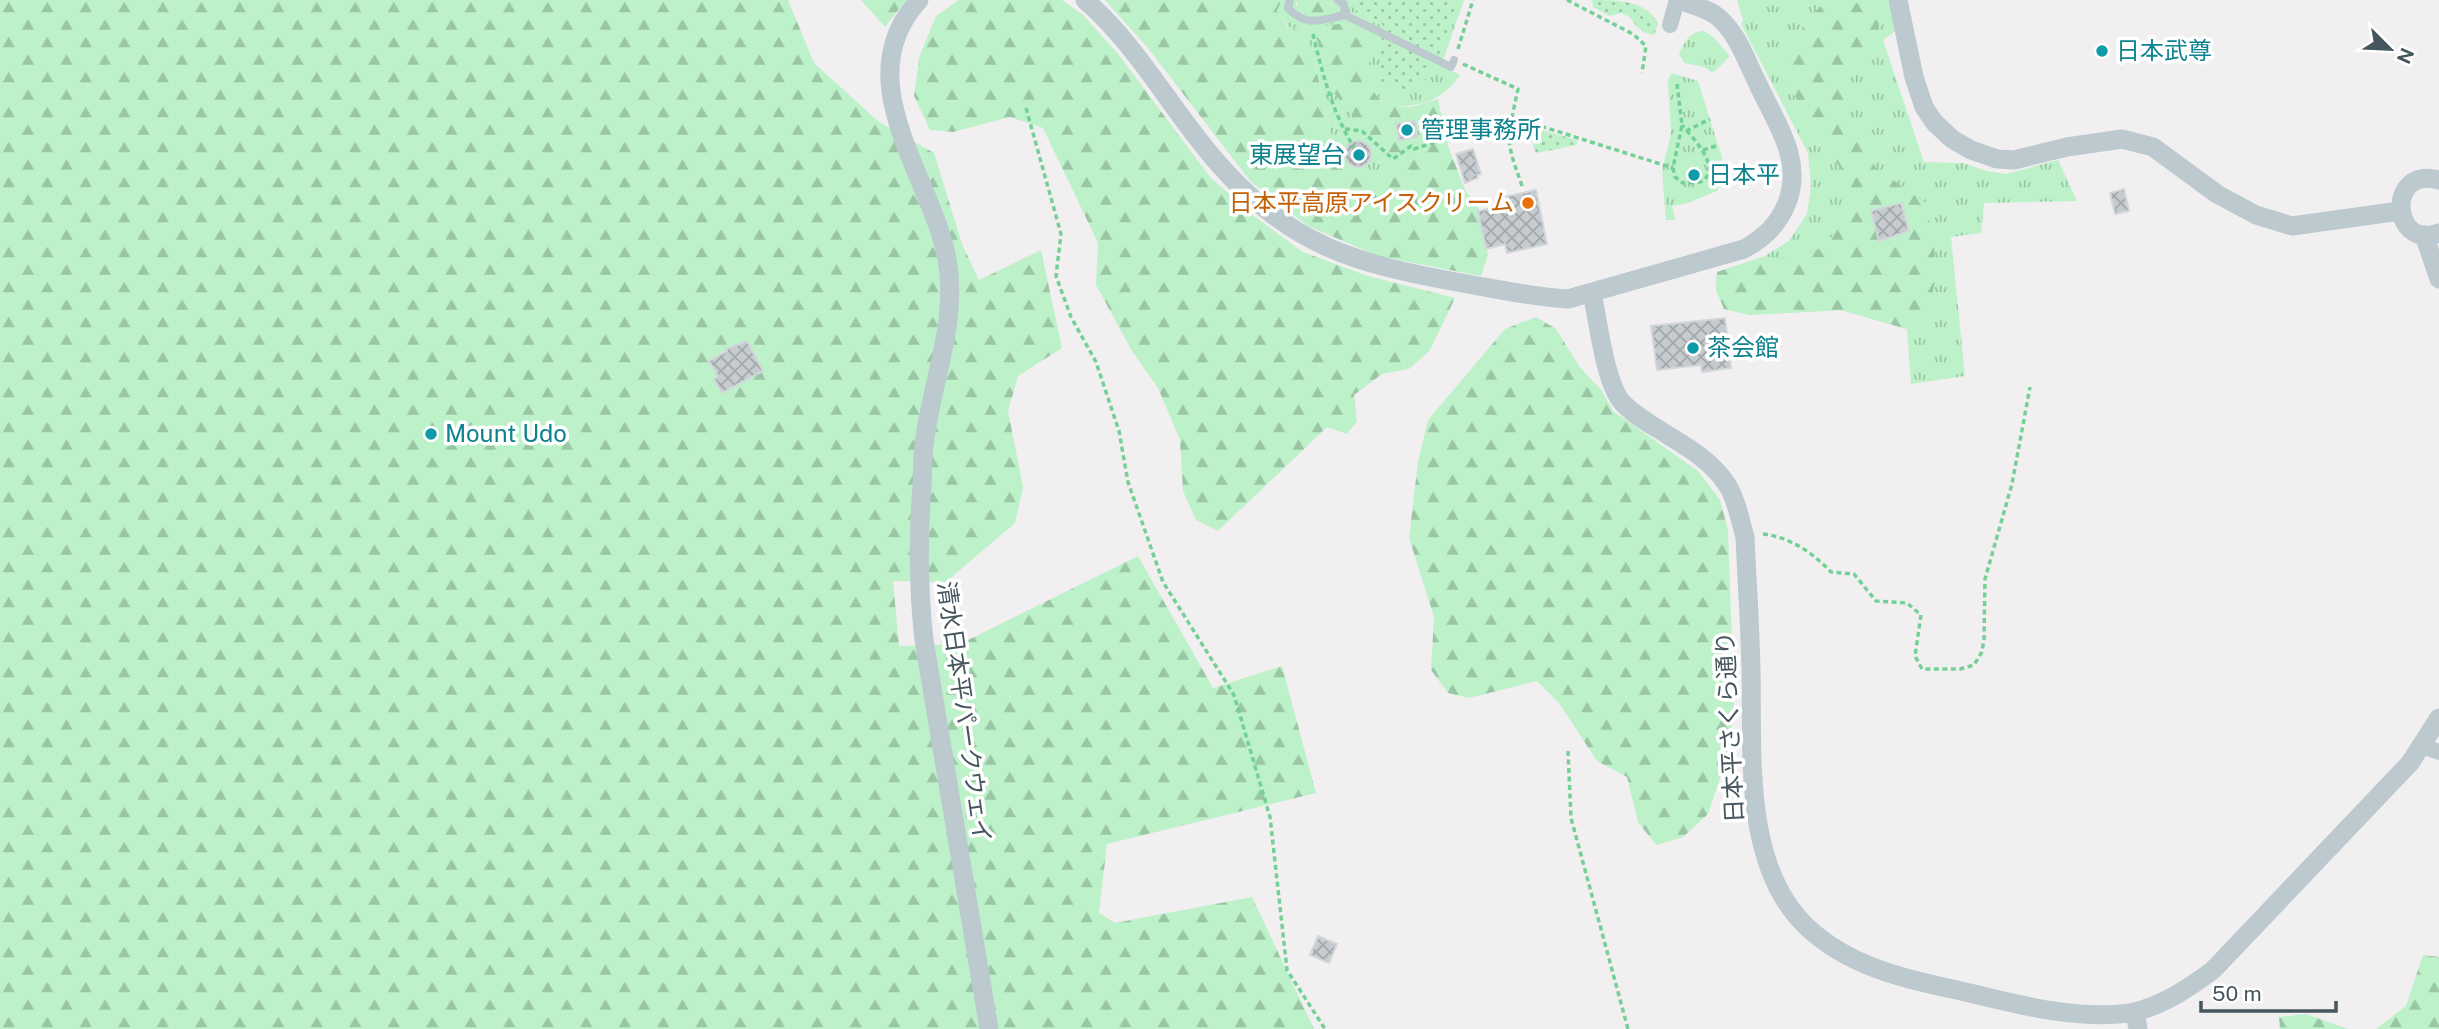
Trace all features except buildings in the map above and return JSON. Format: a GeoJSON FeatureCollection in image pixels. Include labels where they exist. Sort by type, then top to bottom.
{"type":"FeatureCollection","features":[{"type":"Feature","properties":{"kind":"street","name":"清水日本平パークウェイ"},"geometry":{"type":"LineString","coordinates":[[919,0],[907,13],[891,52],[891,101],[900,132],[939,231],[948,268],[950,311],[925,438],[918,547],[919,593],[924,640],[989,1029]]}},
{"type":"Feature","properties":{"kind":"street"},"geometry":{"type":"LineString","coordinates":[[1085,0],[1135,52],[1216,161],[1246,193],[1294,231],[1342,255],[1373,265],[1546,298],[1568,299],[1744,249],[1760,241],[1773,229],[1792,189],[1794,169],[1788,149],[1735,38],[1714,14],[1678,0],[1670,25]]}},
{"type":"Feature","properties":{"kind":"street"},"geometry":{"type":"LineString","coordinates":[[1898,0],[1914,77],[1924,107],[1934,122],[1952,139],[1971,150],[1997,159],[2014,160],[2067,147],[2122,139],[2153,147],[2217,194],[2256,215],[2292,226],[2400,211]]}},
{"type":"Feature","properties":{"kind":"street"},"geometry":{"type":"LineString","coordinates":[[2439,180],[2427,178],[2410,185],[2403,192],[2400,211],[2408,227],[2432,234],[2439,279]]}},
{"type":"Feature","properties":{"kind":"street"},"geometry":{"type":"LineString","coordinates":[[2439,252],[2439,269]]}},
{"type":"Feature","properties":{"kind":"street","name":"日本平さくら通り"},"geometry":{"type":"LineString","coordinates":[[1592,293],[1612,383],[1622,402],[1644,420],[1697,453],[1716,470],[1728,487],[1744,532],[1754,791],[1760,833],[1776,881],[1806,927],[1833,947],[1862,963],[1901,977],[2056,1010],[2116,1015],[2137,1020],[2213,970],[2410,763],[2431,749],[2439,718]]}},
{"type":"Feature","properties":{"kind":"lane"},"geometry":{"type":"LineString","coordinates":[[1290,0],[1288,8],[1297,18],[1310,22],[1345,15],[1451,67],[1454,60]]}},
{"type":"Feature","properties":{"kind":"lane"},"geometry":{"type":"LineString","coordinates":[[1338,0],[1344,4],[1345,15]]}},
{"type":"Feature","properties":{"kind":"path"},"geometry":{"type":"LineString","coordinates":[[1473,0],[1454,60],[1518,89],[1508,130],[1508,143],[1522,186]]}},
{"type":"Feature","properties":{"kind":"path"},"geometry":{"type":"LineString","coordinates":[[1567,0],[1633,34],[1646,46],[1642,72]]}},
{"type":"Feature","properties":{"kind":"path"},"geometry":{"type":"LineString","coordinates":[[1310,22],[1327,92],[1350,143],[1359,155]]}},
{"type":"Feature","properties":{"kind":"path"},"geometry":{"type":"LineString","coordinates":[[1677,84],[1682,125],[1673,168],[1675,177],[1683,183],[1700,181],[1708,174],[1709,164],[1703,150],[1682,125]]}},
{"type":"Feature","properties":{"kind":"path"},"geometry":{"type":"LineString","coordinates":[[1026,108],[1061,234],[1056,275],[1070,317],[1096,362],[1119,431],[1128,482],[1163,582],[1234,695],[1270,817],[1287,970],[1325,1029]]}},
{"type":"Feature","properties":{"kind":"path"},"geometry":{"type":"LineString","coordinates":[[1512,117],[1673,168]]}},
{"type":"Feature","properties":{"kind":"path"},"geometry":{"type":"LineString","coordinates":[[1686,131],[1710,119]]}},
{"type":"Feature","properties":{"kind":"path"},"geometry":{"type":"LineString","coordinates":[[1345,129],[1362,131],[1393,159],[1411,146],[1414,149],[1473,130],[1508,130]]}},
{"type":"Feature","properties":{"kind":"path"},"geometry":{"type":"LineString","coordinates":[[1703,150],[1719,145]]}},
{"type":"Feature","properties":{"kind":"path"},"geometry":{"type":"LineString","coordinates":[[1709,164],[1724,164]]}},
{"type":"Feature","properties":{"kind":"path"},"geometry":{"type":"LineString","coordinates":[[1744,532],[1773,535],[1814,554],[1831,572],[1854,574],[1877,601],[1906,603],[1921,615],[1915,656],[1922,668],[1961,669],[1974,665],[1982,652],[1984,639],[1985,579],[2012,484],[2030,387]]}},
{"type":"Feature","properties":{"kind":"path"},"geometry":{"type":"LineString","coordinates":[[1568,751],[1571,818],[1628,1029]]}},
{"type":"Feature","properties":{"kind":"green space"},"geometry":{"type":"Polygon","coordinates":[[[0,0],[788,0],[814,63],[879,122],[934,153],[962,244],[979,280],[1041,250],[1062,348],[1018,376],[1008,411],[1023,487],[1015,523],[946,582],[893,581],[899,646],[960,644],[1138,556],[1213,688],[1282,666],[1316,793],[1107,844],[1099,913],[1115,923],[1252,897],[1314,1029],[0,1029],[0,0]]]}},
{"type":"Feature","properties":{"kind":"green space"},"geometry":{"type":"Polygon","coordinates":[[[861,0],[906,0],[885,27],[861,0]]]}},
{"type":"Feature","properties":{"kind":"green space"},"geometry":{"type":"Polygon","coordinates":[[[959,0],[1062,0],[1083,15],[1119,55],[1210,177],[1251,214],[1303,252],[1368,276],[1455,298],[1430,350],[1409,369],[1382,374],[1354,395],[1357,421],[1347,434],[1327,427],[1218,531],[1196,520],[1183,491],[1180,440],[1158,388],[1132,351],[1096,285],[1098,243],[1043,128],[1010,117],[953,132],[930,130],[914,96],[919,58],[936,16],[959,0]]]}},
{"type":"Feature","properties":{"kind":"green space"},"geometry":{"type":"Polygon","coordinates":[[[1105,0],[1282,0],[1277,11],[1288,27],[1307,32],[1339,165],[1346,174],[1361,179],[1383,174],[1392,163],[1393,155],[1361,127],[1331,89],[1315,32],[1319,26],[1340,24],[1372,37],[1367,85],[1387,107],[1412,107],[1438,99],[1448,146],[1466,192],[1478,205],[1488,255],[1481,276],[1378,256],[1308,226],[1251,182],[1148,48],[1105,0]]]}},
{"type":"Feature","properties":{"kind":"green space"},"geometry":{"type":"Polygon","coordinates":[[[1282,0],[1296,0],[1296,6],[1334,6],[1322,0],[1355,2],[1352,7],[1383,25],[1419,77],[1425,80],[1440,52],[1453,18],[1454,0],[1464,0],[1441,66],[1460,75],[1453,84],[1428,101],[1409,106],[1387,107],[1367,85],[1361,127],[1393,155],[1389,169],[1377,178],[1353,178],[1339,165],[1307,32],[1289,27],[1277,11],[1282,0]]]}},
{"type":"Feature","properties":{"kind":"green space"},"geometry":{"type":"Polygon","coordinates":[[[1296,0],[1322,0],[1339,10],[1336,13],[1310,15],[1299,11],[1296,0]]]}},
{"type":"Feature","properties":{"kind":"green space"},"geometry":{"type":"Polygon","coordinates":[[[1351,0],[1454,0],[1450,30],[1426,80],[1419,78],[1405,94],[1378,79],[1383,25],[1352,7],[1355,2],[1351,0]]]}},
{"type":"Feature","properties":{"kind":"green space"},"geometry":{"type":"Polygon","coordinates":[[[1592,0],[1621,1],[1646,10],[1658,23],[1654,35],[1640,29],[1630,17],[1621,13],[1610,16],[1593,7],[1592,0]]]}},
{"type":"Feature","properties":{"kind":"green space"},"geometry":{"type":"Polygon","coordinates":[[[1737,0],[1888,0],[1895,31],[1883,40],[1924,162],[1963,163],[2006,174],[2058,160],[2077,201],[1984,203],[1981,233],[1951,237],[1965,376],[1911,384],[1907,329],[1841,310],[1750,315],[1724,309],[1716,290],[1717,272],[1763,257],[1789,241],[1807,214],[1811,186],[1808,153],[1741,24],[1743,20],[1737,0]]]}},
{"type":"Feature","properties":{"kind":"green space"},"geometry":{"type":"Polygon","coordinates":[[[1829,0],[1857,3],[1879,19],[1878,40],[1857,58],[1839,86],[1853,123],[1876,168],[1926,203],[1935,254],[1934,286],[1920,316],[1907,329],[1841,310],[1750,315],[1724,309],[1716,290],[1717,272],[1763,257],[1797,257],[1826,246],[1845,215],[1845,176],[1801,103],[1785,86],[1785,64],[1808,17],[1829,0]]]}},
{"type":"Feature","properties":{"kind":"green space"},"geometry":{"type":"Polygon","coordinates":[[[1704,31],[1730,56],[1713,73],[1704,67],[1684,63],[1679,54],[1688,38],[1704,31]]]}},
{"type":"Feature","properties":{"kind":"green space"},"geometry":{"type":"Polygon","coordinates":[[[1671,73],[1698,81],[1725,175],[1717,191],[1688,203],[1672,206],[1675,220],[1666,220],[1662,171],[1671,133],[1668,81],[1671,73]]]}},
{"type":"Feature","properties":{"kind":"green space"},"geometry":{"type":"Polygon","coordinates":[[[1524,125],[1577,140],[1577,145],[1536,153],[1524,125]]]}},
{"type":"Feature","properties":{"kind":"green space"},"geometry":{"type":"Polygon","coordinates":[[[1536,317],[1556,329],[1579,366],[1602,391],[1613,411],[1698,471],[1720,500],[1728,530],[1734,701],[1729,752],[1708,814],[1683,837],[1656,845],[1638,822],[1627,777],[1597,761],[1559,703],[1537,681],[1469,698],[1448,693],[1431,670],[1434,617],[1409,538],[1418,462],[1428,420],[1505,329],[1536,317]]]}},
{"type":"Feature","properties":{"kind":"green space"},"geometry":{"type":"Polygon","coordinates":[[[2423,955],[2439,957],[2439,1029],[2376,1029],[2406,1006],[2423,955]]]}},
{"type":"Feature","properties":{"kind":"green space"},"geometry":{"type":"Polygon","coordinates":[[[2306,1014],[2348,1029],[2280,1029],[2279,1017],[2306,1014]]]}},
{"type":"Feature","properties":{"kind":"place","name":"日本武尊"},"geometry":{"type":"Point","coordinates":[2102,51]}},
{"type":"Feature","properties":{"kind":"place","name":"管理事務所"},"geometry":{"type":"Point","coordinates":[1407,130]}},
{"type":"Feature","properties":{"kind":"place","name":"東展望台"},"geometry":{"type":"Point","coordinates":[1359,155]}},
{"type":"Feature","properties":{"kind":"place","name":"日本平"},"geometry":{"type":"Point","coordinates":[1694,175]}},
{"type":"Feature","properties":{"kind":"place","name":"日本平高原アイスクリーム"},"geometry":{"type":"Point","coordinates":[1528,203]}},
{"type":"Feature","properties":{"kind":"place","name":"茶会館"},"geometry":{"type":"Point","coordinates":[1693,348]}},
{"type":"Feature","properties":{"kind":"place","name":"Mount Udo"},"geometry":{"type":"Point","coordinates":[431,434]}}]}
